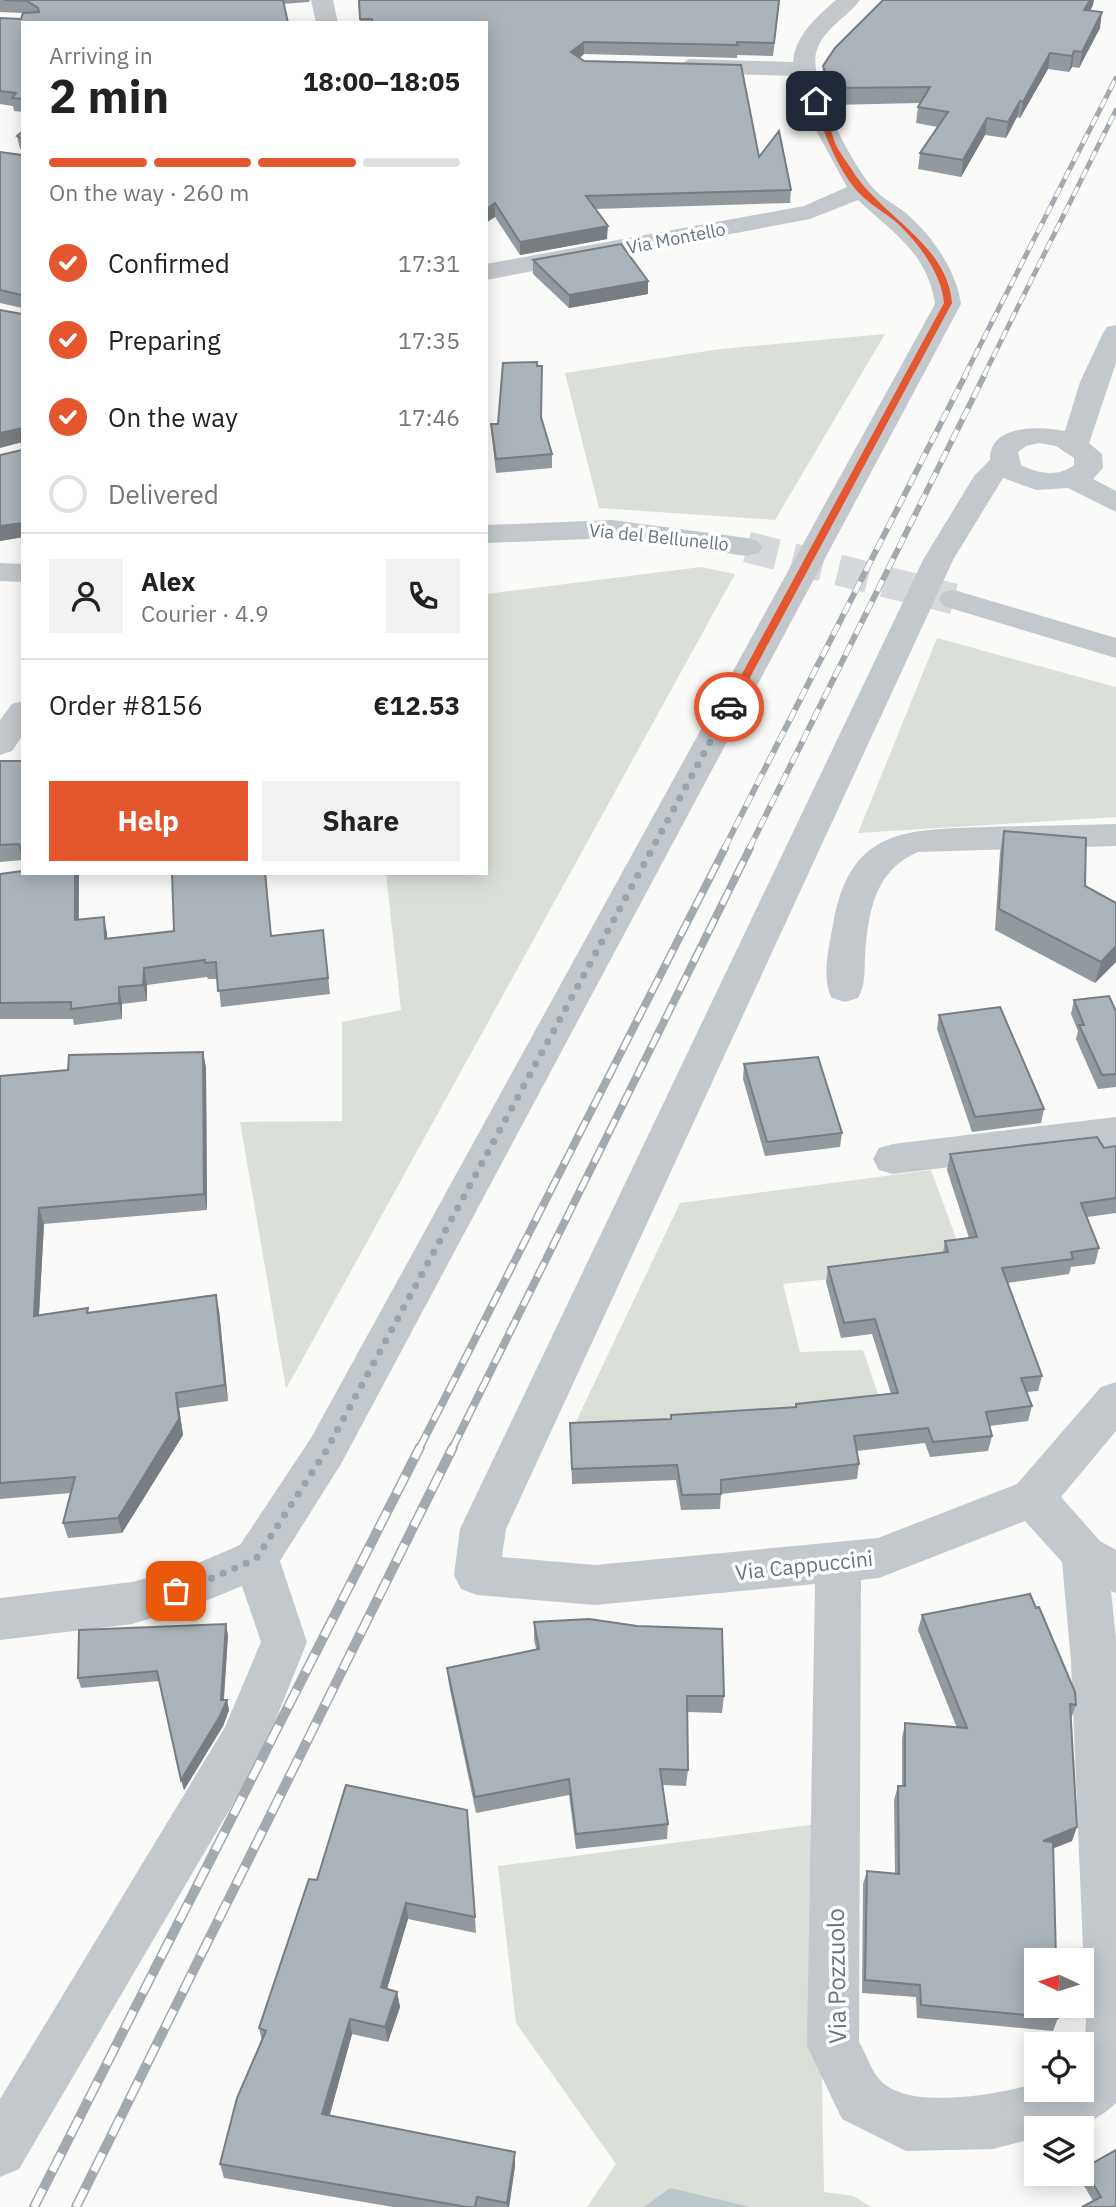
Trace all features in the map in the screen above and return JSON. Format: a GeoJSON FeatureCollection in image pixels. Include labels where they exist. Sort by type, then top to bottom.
{"type":"FeatureCollection","features":[{"type":"Feature","properties":{"kind":"street"},"geometry":{"type":"LineString","coordinates":[[322,0],[327,21]]}},
{"type":"Feature","properties":{"kind":"street"},"geometry":{"type":"LineString","coordinates":[[0,1619],[132,1603],[198,1584],[256,1559],[326,1451],[948,303],[947,285],[937,268],[901,223],[861,190],[834,147],[802,69],[804,54],[826,19],[849,0]]}},
{"type":"Feature","properties":{"kind":"street"},"geometry":{"type":"LineString","coordinates":[[666,66],[802,69]]}},
{"type":"Feature","properties":{"kind":"street","name":"Via Montello"},"geometry":{"type":"LineString","coordinates":[[488,272],[810,212],[861,190]]}},
{"type":"Feature","properties":{"kind":"street"},"geometry":{"type":"LineString","coordinates":[[1016,450],[1021,477],[1062,483],[1080,461],[1094,382],[1116,333]]}},
{"type":"Feature","properties":{"kind":"street"},"geometry":{"type":"LineString","coordinates":[[1016,450],[1055,408],[1094,382]]}},
{"type":"Feature","properties":{"kind":"street"},"geometry":{"type":"LineString","coordinates":[[1016,450],[1052,436],[1080,461],[1116,503]]}},
{"type":"Feature","properties":{"kind":"street","name":"Via Cappuccini"},"geometry":{"type":"LineString","coordinates":[[1016,450],[988,476],[938,560],[483,1529],[477,1575],[595,1585],[879,1558],[1033,1498],[1116,1400]]}},
{"type":"Feature","properties":{"kind":"street"},"geometry":{"type":"LineString","coordinates":[[1080,461],[1116,477]]}},
{"type":"Feature","properties":{"kind":"street","name":"Via del Bellunello"},"geometry":{"type":"LineString","coordinates":[[488,534],[612,529],[682,536],[747,547]]}},
{"type":"Feature","properties":{"kind":"street"},"geometry":{"type":"LineString","coordinates":[[0,572],[21,573]]}},
{"type":"Feature","properties":{"kind":"street"},"geometry":{"type":"LineString","coordinates":[[954,599],[1116,648]]}},
{"type":"Feature","properties":{"kind":"street"},"geometry":{"type":"LineString","coordinates":[[1041,624],[1116,629]]}},
{"type":"Feature","properties":{"kind":"street"},"geometry":{"type":"LineString","coordinates":[[1075,628],[1116,637]]}},
{"type":"Feature","properties":{"kind":"street"},"geometry":{"type":"LineString","coordinates":[[0,744],[21,715]]}},
{"type":"Feature","properties":{"kind":"street"},"geometry":{"type":"LineString","coordinates":[[0,752],[21,750]]}},
{"type":"Feature","properties":{"kind":"street"},"geometry":{"type":"LineString","coordinates":[[845,989],[850,919],[864,881],[887,853],[915,841],[1116,835]]}},
{"type":"Feature","properties":{"kind":"street"},"geometry":{"type":"LineString","coordinates":[[893,1159],[1116,1132]]}},
{"type":"Feature","properties":{"kind":"street"},"geometry":{"type":"LineString","coordinates":[[1033,1498],[1100,1564]]}},
{"type":"Feature","properties":{"kind":"street"},"geometry":{"type":"LineString","coordinates":[[0,2150],[244,1740],[284,1642],[256,1559]]}},
{"type":"Feature","properties":{"kind":"street","name":"Via Pozzuolo"},"geometry":{"type":"LineString","coordinates":[[838,1562],[832,2046],[861,2100],[906,2124],[993,2122],[1082,2099],[1110,2072],[1112,2020],[1096,1689],[1100,1564]]}},
{"type":"Feature","properties":{"kind":"shaded area"},"geometry":{"type":"Polygon","coordinates":[[[885,334],[775,520],[599,508],[565,373],[720,349],[885,334]]]}},
{"type":"Feature","properties":{"kind":"shaded area"},"geometry":{"type":"Polygon","coordinates":[[[701,567],[735,574],[286,1389],[240,1122],[342,1121],[342,1022],[401,1010],[386,875],[488,875],[488,594],[701,567]]]}},
{"type":"Feature","properties":{"kind":"shaded area"},"geometry":{"type":"Polygon","coordinates":[[[937,638],[1116,687],[1116,817],[858,833],[937,638]]]}},
{"type":"Feature","properties":{"kind":"shaded area"},"geometry":{"type":"Polygon","coordinates":[[[931,1170],[966,1265],[783,1284],[800,1352],[863,1350],[879,1397],[573,1428],[680,1203],[931,1170]]]}},
{"type":"Feature","properties":{"kind":"shaded area"},"geometry":{"type":"Polygon","coordinates":[[[817,1824],[824,2192],[853,2196],[872,2207],[587,2207],[616,2164],[516,2023],[498,1866],[817,1824]]]}},
{"type":"Feature","properties":{"kind":"shaded area"},"geometry":{"type":"Polygon","coordinates":[[[670,2188],[750,2207],[644,2207],[670,2188]]]}},
{"type":"Feature","properties":{"kind":"building"},"geometry":{"type":"Polygon","coordinates":[[[4,0],[283,0],[288,21],[21,21],[21,99],[12,98],[16,93],[0,91],[0,18],[21,19],[23,13],[39,12],[38,8],[27,1],[4,0]]]}},
{"type":"Feature","properties":{"kind":"building"},"geometry":{"type":"Polygon","coordinates":[[[359,0],[779,0],[774,43],[737,42],[738,45],[584,42],[571,52],[584,61],[741,65],[759,157],[779,131],[791,190],[586,196],[608,226],[520,242],[495,203],[488,208],[488,21],[360,19],[359,0]]]}},
{"type":"Feature","properties":{"kind":"building"},"geometry":{"type":"Polygon","coordinates":[[[883,0],[1090,0],[1084,10],[1102,12],[1082,52],[1074,51],[1072,56],[1050,53],[1023,102],[1020,101],[1008,122],[987,118],[963,160],[920,153],[948,112],[918,107],[930,87],[831,88],[823,66],[835,48],[883,0]]]}},
{"type":"Feature","properties":{"kind":"building"},"geometry":{"type":"Polygon","coordinates":[[[0,152],[21,155],[21,295],[0,290],[0,152]]]}},
{"type":"Feature","properties":{"kind":"building"},"geometry":{"type":"Polygon","coordinates":[[[621,244],[648,281],[569,295],[533,260],[621,244]]]}},
{"type":"Feature","properties":{"kind":"building"},"geometry":{"type":"Polygon","coordinates":[[[0,310],[21,314],[21,428],[0,433],[0,310]]]}},
{"type":"Feature","properties":{"kind":"building"},"geometry":{"type":"Polygon","coordinates":[[[537,362],[537,366],[542,366],[541,417],[552,454],[496,459],[491,424],[498,424],[503,363],[537,362]]]}},
{"type":"Feature","properties":{"kind":"building"},"geometry":{"type":"Polygon","coordinates":[[[21,450],[21,523],[0,526],[0,455],[21,450]]]}},
{"type":"Feature","properties":{"kind":"building"},"geometry":{"type":"Polygon","coordinates":[[[0,761],[21,761],[21,851],[19,844],[0,845],[0,761]]]}},
{"type":"Feature","properties":{"kind":"building"},"geometry":{"type":"Polygon","coordinates":[[[1004,831],[1086,838],[1085,886],[1116,903],[1116,946],[1101,962],[999,909],[1004,831]]]}},
{"type":"Feature","properties":{"kind":"building"},"geometry":{"type":"Polygon","coordinates":[[[21,871],[21,875],[75,875],[75,920],[104,917],[105,939],[174,931],[172,875],[265,875],[271,936],[323,930],[328,978],[218,991],[216,962],[205,963],[205,960],[144,968],[143,985],[119,987],[119,1003],[71,1009],[71,1002],[0,1003],[0,874],[21,871]]]}},
{"type":"Feature","properties":{"kind":"building"},"geometry":{"type":"Polygon","coordinates":[[[1109,996],[1116,1011],[1116,1074],[1102,1075],[1079,1025],[1084,1025],[1074,1000],[1109,996]]]}},
{"type":"Feature","properties":{"kind":"building"},"geometry":{"type":"Polygon","coordinates":[[[1000,1007],[1044,1109],[975,1117],[939,1015],[1000,1007]]]}},
{"type":"Feature","properties":{"kind":"building"},"geometry":{"type":"Polygon","coordinates":[[[203,1052],[204,1194],[39,1208],[34,1316],[88,1308],[87,1313],[216,1295],[225,1385],[176,1393],[179,1419],[118,1518],[63,1523],[75,1477],[0,1483],[0,1076],[68,1070],[69,1055],[203,1052]]]}},
{"type":"Feature","properties":{"kind":"building"},"geometry":{"type":"Polygon","coordinates":[[[818,1057],[842,1133],[767,1142],[744,1064],[818,1057]]]}},
{"type":"Feature","properties":{"kind":"building"},"geometry":{"type":"Polygon","coordinates":[[[1097,1137],[1104,1148],[1116,1146],[1116,1198],[1081,1203],[1099,1248],[1071,1252],[1073,1259],[1002,1268],[1042,1376],[1021,1378],[1032,1406],[986,1412],[992,1436],[933,1442],[928,1428],[854,1436],[859,1464],[721,1480],[721,1494],[682,1495],[677,1465],[572,1469],[570,1423],[671,1419],[671,1415],[796,1407],[796,1404],[898,1393],[875,1319],[844,1323],[828,1267],[948,1252],[945,1241],[977,1237],[950,1154],[1097,1137]]]}},
{"type":"Feature","properties":{"kind":"building"},"geometry":{"type":"Polygon","coordinates":[[[1030,1594],[1036,1608],[1039,1607],[1075,1692],[1076,1705],[1070,1704],[1077,1827],[1043,1841],[1053,1842],[1056,1948],[1024,1948],[1024,2015],[921,2005],[920,1985],[865,1980],[867,1871],[899,1874],[898,1786],[905,1786],[905,1723],[967,1728],[922,1615],[1030,1594]]]}},
{"type":"Feature","properties":{"kind":"building"},"geometry":{"type":"Polygon","coordinates":[[[589,1619],[637,1626],[722,1629],[724,1696],[687,1696],[688,1770],[660,1769],[668,1824],[576,1834],[569,1779],[475,1797],[447,1668],[539,1649],[534,1622],[589,1619]]]}},
{"type":"Feature","properties":{"kind":"building"},"geometry":{"type":"Polygon","coordinates":[[[226,1624],[221,1700],[227,1700],[181,1780],[157,1671],[78,1678],[79,1630],[226,1624]]]}},
{"type":"Feature","properties":{"kind":"building"},"geometry":{"type":"Polygon","coordinates":[[[346,1785],[467,1810],[475,1917],[406,1903],[381,1987],[397,1992],[385,2027],[350,2019],[322,2114],[515,2152],[507,2203],[477,2197],[475,2207],[467,2207],[220,2164],[237,2098],[266,2031],[259,2028],[309,1879],[317,1880],[346,1785]]]}},
{"type":"Feature","properties":{"kind":"building"},"geometry":{"type":"Polygon","coordinates":[[[1116,2150],[1116,2207],[1082,2207],[1101,2197],[1094,2185],[1094,2162],[1116,2150]]]}},
{"type":"Feature","properties":{"kind":"tunnel"},"geometry":{"type":"LineString","coordinates":[[747,547],[954,599]]}},
{"type":"Feature","properties":{"kind":"railway"},"geometry":{"type":"LineString","coordinates":[[965,375],[1116,78]]}},
{"type":"Feature","properties":{"kind":"railway"},"geometry":{"type":"LineString","coordinates":[[984,375],[1116,110]]}},
{"type":"Feature","properties":{"kind":"railway"},"geometry":{"type":"LineString","coordinates":[[724,849],[966,374]]}},
{"type":"Feature","properties":{"kind":"railway"},"geometry":{"type":"LineString","coordinates":[[749,849],[985,374]]}},
{"type":"Feature","properties":{"kind":"railway"},"geometry":{"type":"LineString","coordinates":[[419,1449],[725,848]]}},
{"type":"Feature","properties":{"kind":"railway"},"geometry":{"type":"LineString","coordinates":[[452,1449],[750,848]]}},
{"type":"Feature","properties":{"kind":"railway"},"geometry":{"type":"LineString","coordinates":[[34,2207],[420,1447]]}},
{"type":"Feature","properties":{"kind":"railway"},"geometry":{"type":"LineString","coordinates":[[76,2207],[453,1447]]}},
{"type":"Feature","properties":{"kind":"way so far"},"geometry":{"type":"LineString","coordinates":[[176,1591],[256,1559],[326,1451],[729,707]]}},
{"type":"Feature","properties":{"kind":"route"},"geometry":{"type":"LineString","coordinates":[[729,707],[948,303],[947,285],[937,268],[901,223],[861,190],[834,147],[816,101]]}}]}
